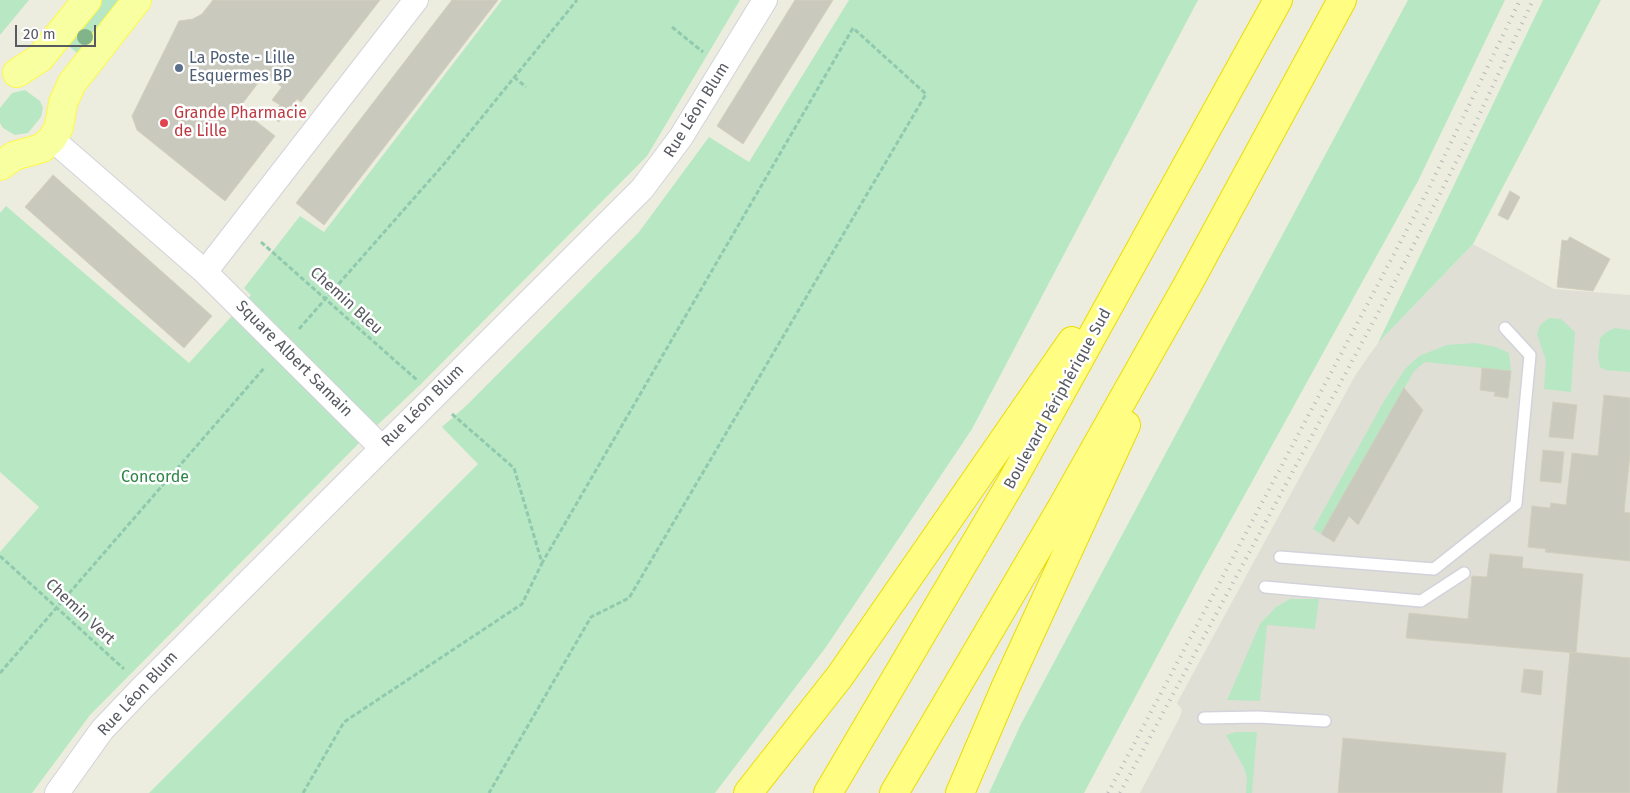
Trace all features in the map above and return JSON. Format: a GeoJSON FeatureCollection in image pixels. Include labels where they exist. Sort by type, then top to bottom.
{"type":"FeatureCollection","features":[{"type":"Feature","properties":{"kind":"highway","name":"Boulevard Périphérique Sud"},"geometry":{"type":"LineString","coordinates":[[828,793],[1012,481],[1278,0]]}},
{"type":"Feature","properties":{"kind":"highway"},"geometry":{"type":"LineString","coordinates":[[894,793],[1062,507],[1188,284],[1342,0]]}},
{"type":"Feature","properties":{"kind":"highway"},"geometry":{"type":"LineString","coordinates":[[748,793],[840,676],[1160,215]]}},
{"type":"Feature","properties":{"kind":"highway"},"geometry":{"type":"LineString","coordinates":[[952,793],[1006,686],[1095,496],[1188,284]]}},
{"type":"Feature","properties":{"kind":"highway"},"geometry":{"type":"LineString","coordinates":[[960,793],[1006,686]]}},
{"type":"Feature","properties":{"kind":"main road"},"geometry":{"type":"LineString","coordinates":[[9,76],[40,58],[87,0]]}},
{"type":"Feature","properties":{"kind":"main road"},"geometry":{"type":"LineString","coordinates":[[0,166],[14,156],[12,151],[42,148],[57,126],[67,93],[78,74],[137,0]]}},
{"type":"Feature","properties":{"kind":"main road"},"geometry":{"type":"LineString","coordinates":[[9,76],[31,74],[48,84],[59,101],[57,126]]}},
{"type":"Feature","properties":{"kind":"street"},"geometry":{"type":"LineString","coordinates":[[206,272],[416,0]]}},
{"type":"Feature","properties":{"kind":"street","name":"Rue Léon Blum"},"geometry":{"type":"LineString","coordinates":[[57,793],[102,730],[141,688],[642,190],[681,137],[765,0]]}},
{"type":"Feature","properties":{"kind":"street","name":"Square Albert Samain"},"geometry":{"type":"LineString","coordinates":[[57,126],[382,448]]}},
{"type":"Feature","properties":{"kind":"lane"},"geometry":{"type":"LineString","coordinates":[[1280,557],[1434,568],[1516,504],[1530,354],[1506,328]]}},
{"type":"Feature","properties":{"kind":"lane"},"geometry":{"type":"LineString","coordinates":[[1265,587],[1420,602],[1464,573]]}},
{"type":"Feature","properties":{"kind":"lane"},"geometry":{"type":"LineString","coordinates":[[1204,718],[1258,717],[1326,721]]}},
{"type":"Feature","properties":{"kind":"path"},"geometry":{"type":"LineString","coordinates":[[672,27],[723,68]]}},
{"type":"Feature","properties":{"kind":"path"},"geometry":{"type":"LineString","coordinates":[[303,793],[344,722],[522,604],[542,563],[853,28],[926,94],[629,598],[591,617],[489,793]]}},
{"type":"Feature","properties":{"kind":"path"},"geometry":{"type":"LineString","coordinates":[[514,77],[526,87]]}},
{"type":"Feature","properties":{"kind":"path","name":"Chemin Bleu"},"geometry":{"type":"LineString","coordinates":[[242,225],[514,468],[542,563]]}},
{"type":"Feature","properties":{"kind":"path","name":"Chemin Vert"},"geometry":{"type":"LineString","coordinates":[[0,556],[130,675],[141,688]]}},
{"type":"Feature","properties":{"kind":"shaded area"},"geometry":{"type":"Polygon","coordinates":[[[1473,244],[1554,289],[1630,295],[1630,793],[1140,793],[1180,717],[1182,710],[1177,703],[1356,374],[1378,343],[1473,244]]]}},
{"type":"Feature","properties":{"kind":"green space"},"geometry":{"type":"Polygon","coordinates":[[[0,0],[29,0],[0,35],[0,0]]]}},
{"type":"Feature","properties":{"kind":"green space"},"geometry":{"type":"Polygon","coordinates":[[[96,0],[128,0],[83,58],[64,42],[96,0]]]}},
{"type":"Feature","properties":{"kind":"green space","name":"Concorde"},"geometry":{"type":"Polygon","coordinates":[[[502,0],[740,0],[647,156],[90,715],[32,793],[0,793],[0,552],[39,507],[0,472],[0,213],[6,206],[189,363],[251,295],[244,288],[300,216],[324,232],[502,0]]]}},
{"type":"Feature","properties":{"kind":"green space"},"geometry":{"type":"Polygon","coordinates":[[[849,0],[1198,0],[972,429],[826,647],[715,793],[149,793],[478,464],[442,427],[467,405],[639,232],[709,137],[749,162],[849,0]]]}},
{"type":"Feature","properties":{"kind":"green space"},"geometry":{"type":"Polygon","coordinates":[[[1408,0],[1505,0],[1418,181],[1201,574],[1084,793],[989,793],[1021,724],[1408,0]]]}},
{"type":"Feature","properties":{"kind":"green space"},"geometry":{"type":"Polygon","coordinates":[[[1543,0],[1601,0],[1473,244],[1378,343],[1543,0]]]}},
{"type":"Feature","properties":{"kind":"green space"},"geometry":{"type":"Polygon","coordinates":[[[25,90],[40,101],[43,108],[41,117],[28,133],[15,135],[3,128],[0,123],[0,108],[12,93],[25,90]]]}},
{"type":"Feature","properties":{"kind":"green space"},"geometry":{"type":"Polygon","coordinates":[[[1549,318],[1561,319],[1575,332],[1571,392],[1544,389],[1546,361],[1537,334],[1540,325],[1549,318]]]}},
{"type":"Feature","properties":{"kind":"green space"},"geometry":{"type":"Polygon","coordinates":[[[1615,328],[1630,330],[1630,372],[1605,370],[1600,367],[1598,357],[1600,338],[1606,332],[1615,328]]]}},
{"type":"Feature","properties":{"kind":"green space"},"geometry":{"type":"Polygon","coordinates":[[[1475,343],[1496,347],[1509,353],[1511,371],[1425,362],[1414,371],[1321,534],[1313,529],[1384,401],[1405,369],[1419,356],[1447,345],[1475,343]]]}},
{"type":"Feature","properties":{"kind":"green space"},"geometry":{"type":"Polygon","coordinates":[[[1290,599],[1319,599],[1315,629],[1267,625],[1260,701],[1227,700],[1260,624],[1276,607],[1290,599]]]}},
{"type":"Feature","properties":{"kind":"green space"},"geometry":{"type":"Polygon","coordinates":[[[1236,732],[1257,732],[1252,793],[1246,793],[1247,777],[1244,768],[1226,735],[1236,732]]]}},
{"type":"Feature","properties":{"kind":"building"},"geometry":{"type":"Polygon","coordinates":[[[213,0],[380,0],[301,102],[297,99],[279,122],[271,116],[280,105],[272,100],[282,87],[265,74],[239,108],[275,136],[225,201],[137,130],[132,116],[179,21],[193,19],[202,14],[213,0]]]}},
{"type":"Feature","properties":{"kind":"building"},"geometry":{"type":"Polygon","coordinates":[[[452,0],[498,0],[324,225],[296,203],[452,0]]]}},
{"type":"Feature","properties":{"kind":"building"},"geometry":{"type":"Polygon","coordinates":[[[795,0],[833,0],[743,144],[717,126],[795,0]]]}},
{"type":"Feature","properties":{"kind":"building"},"geometry":{"type":"Polygon","coordinates":[[[53,175],[212,316],[184,348],[25,207],[53,175]]]}},
{"type":"Feature","properties":{"kind":"building"},"geometry":{"type":"Polygon","coordinates":[[[1510,191],[1520,197],[1508,220],[1498,215],[1510,191]]]}},
{"type":"Feature","properties":{"kind":"building"},"geometry":{"type":"Polygon","coordinates":[[[1570,237],[1610,259],[1593,291],[1557,287],[1562,240],[1567,241],[1570,237]]]}},
{"type":"Feature","properties":{"kind":"building"},"geometry":{"type":"Polygon","coordinates":[[[1482,368],[1511,371],[1508,398],[1494,396],[1495,392],[1480,390],[1482,368]]]}},
{"type":"Feature","properties":{"kind":"building"},"geometry":{"type":"Polygon","coordinates":[[[1404,388],[1423,410],[1358,525],[1349,516],[1334,542],[1321,534],[1404,388]]]}},
{"type":"Feature","properties":{"kind":"building"},"geometry":{"type":"Polygon","coordinates":[[[1604,395],[1630,398],[1630,455],[1624,512],[1630,513],[1630,561],[1545,552],[1546,549],[1528,547],[1532,506],[1550,508],[1551,503],[1566,505],[1572,453],[1598,456],[1604,395]]]}},
{"type":"Feature","properties":{"kind":"building"},"geometry":{"type":"Polygon","coordinates":[[[1553,402],[1577,405],[1573,439],[1549,437],[1553,402]]]}},
{"type":"Feature","properties":{"kind":"building"},"geometry":{"type":"Polygon","coordinates":[[[1543,450],[1564,452],[1561,483],[1540,481],[1543,450]]]}},
{"type":"Feature","properties":{"kind":"building"},"geometry":{"type":"Polygon","coordinates":[[[1490,554],[1523,557],[1522,568],[1583,574],[1576,653],[1406,638],[1409,613],[1468,619],[1472,576],[1487,577],[1490,554]]]}},
{"type":"Feature","properties":{"kind":"building"},"geometry":{"type":"Polygon","coordinates":[[[1570,652],[1630,658],[1630,793],[1557,793],[1570,652]]]}},
{"type":"Feature","properties":{"kind":"building"},"geometry":{"type":"Polygon","coordinates":[[[1524,669],[1543,671],[1541,695],[1521,692],[1524,669]]]}},
{"type":"Feature","properties":{"kind":"building"},"geometry":{"type":"Polygon","coordinates":[[[1343,738],[1506,753],[1502,793],[1338,793],[1343,738]]]}},
{"type":"Feature","properties":{"kind":"railway"},"geometry":{"type":"LineString","coordinates":[[1108,793],[1428,190],[1520,0]]}},
{"type":"Feature","properties":{"kind":"railway"},"geometry":{"type":"LineString","coordinates":[[1120,793],[1393,285],[1468,139],[1533,0]]}},
{"type":"Feature","properties":{"kind":"place","name":"La Poste - Lille Esquermes BP"},"geometry":{"type":"Point","coordinates":[179,68]}},
{"type":"Feature","properties":{"kind":"place","name":"Grande Pharmacie de Lille"},"geometry":{"type":"Point","coordinates":[164,123]}}]}
